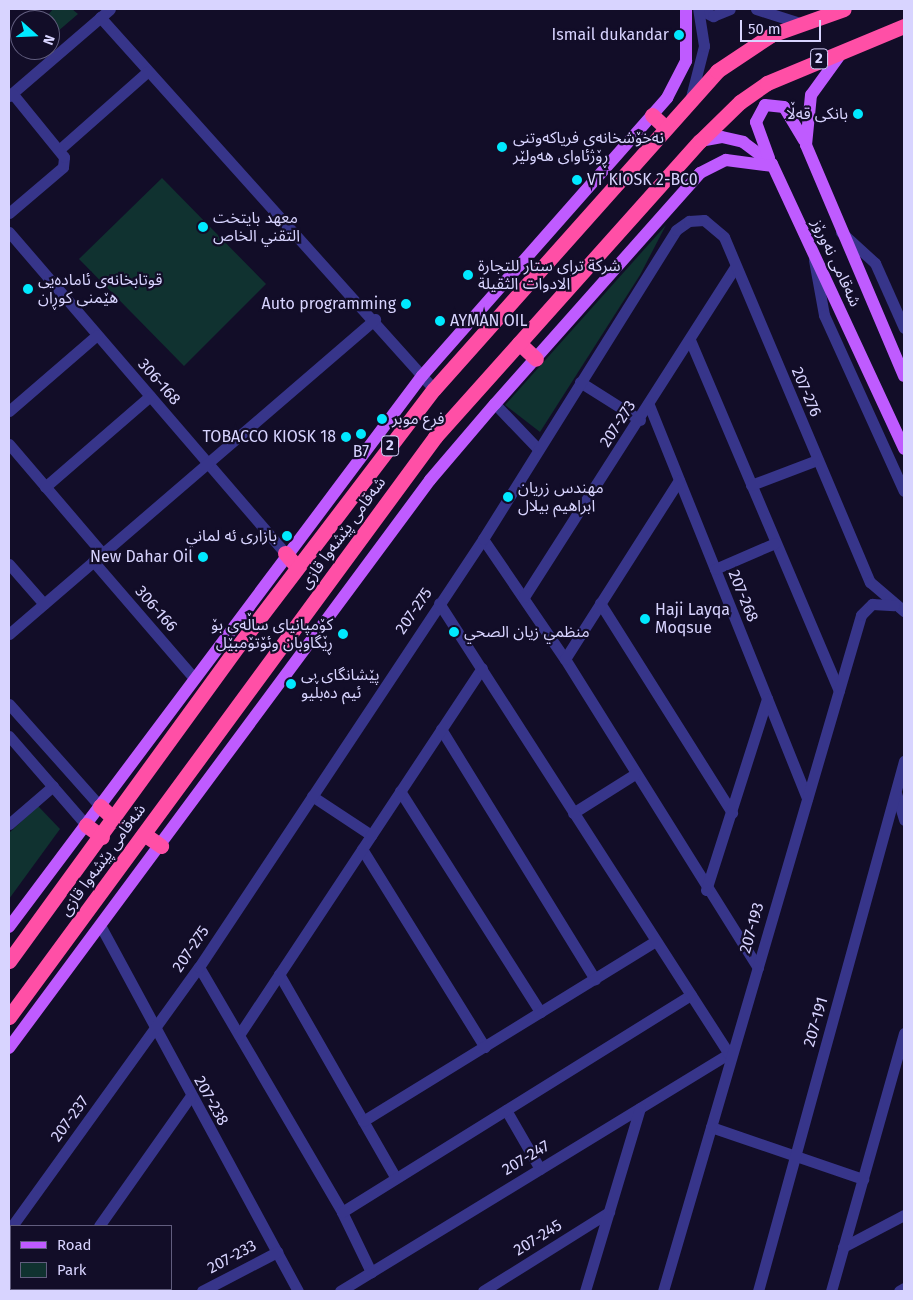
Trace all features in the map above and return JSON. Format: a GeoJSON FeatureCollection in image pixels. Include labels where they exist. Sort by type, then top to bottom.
{"type":"FeatureCollection","features":[{"type":"Feature","properties":{"kind":"highway","name":"شەقامی پێشەوا قازی"},"geometry":{"type":"LineString","coordinates":[[9,961],[115,820],[297,567],[434,390],[691,99],[742,52],[800,23],[844,9]]}},
{"type":"Feature","properties":{"kind":"highway","name":"شەقامی پێشەوا قازی"},"geometry":{"type":"LineString","coordinates":[[11,1014],[435,437],[700,140],[740,102],[767,83],[904,26]]}},
{"type":"Feature","properties":{"kind":"highway"},"geometry":{"type":"LineString","coordinates":[[652,115],[666,128]]}},
{"type":"Feature","properties":{"kind":"highway"},"geometry":{"type":"LineString","coordinates":[[519,343],[536,359]]}},
{"type":"Feature","properties":{"kind":"highway"},"geometry":{"type":"LineString","coordinates":[[285,553],[297,567]]}},
{"type":"Feature","properties":{"kind":"highway"},"geometry":{"type":"LineString","coordinates":[[100,806],[115,820]]}},
{"type":"Feature","properties":{"kind":"highway"},"geometry":{"type":"LineString","coordinates":[[86,824],[102,836]]}},
{"type":"Feature","properties":{"kind":"highway"},"geometry":{"type":"LineString","coordinates":[[144,834],[161,846]]}},
{"type":"Feature","properties":{"kind":"main road"},"geometry":{"type":"LineString","coordinates":[[9,927],[285,553],[422,376],[667,98],[686,61],[686,9]]}},
{"type":"Feature","properties":{"kind":"main road","name":"شەقامی نەورۆز"},"geometry":{"type":"LineString","coordinates":[[854,46],[818,80],[806,111],[806,144],[841,232],[904,376]]}},
{"type":"Feature","properties":{"kind":"main road"},"geometry":{"type":"LineString","coordinates":[[9,1048],[161,846],[430,480],[495,404],[700,173],[726,160],[772,165],[757,125],[762,107],[784,107],[806,144]]}},
{"type":"Feature","properties":{"kind":"main road","name":"شەقامی نەورۆز"},"geometry":{"type":"LineString","coordinates":[[700,140],[722,137],[744,142],[772,165],[904,449]]}},
{"type":"Feature","properties":{"kind":"street"},"geometry":{"type":"LineString","coordinates":[[9,213],[63,167],[61,148],[10,95],[110,9]]}},
{"type":"Feature","properties":{"kind":"street"},"geometry":{"type":"LineString","coordinates":[[698,9],[713,16],[730,9]]}},
{"type":"Feature","properties":{"kind":"street"},"geometry":{"type":"LineString","coordinates":[[691,99],[704,46],[698,9]]}},
{"type":"Feature","properties":{"kind":"street"},"geometry":{"type":"LineString","coordinates":[[756,9],[800,23]]}},
{"type":"Feature","properties":{"kind":"street"},"geometry":{"type":"LineString","coordinates":[[100,17],[147,72],[375,318],[434,390]]}},
{"type":"Feature","properties":{"kind":"street"},"geometry":{"type":"LineString","coordinates":[[61,148],[147,72]]}},
{"type":"Feature","properties":{"kind":"street","name":"207-276"},"geometry":{"type":"LineString","coordinates":[[704,220],[724,237],[735,267],[870,582],[901,609]]}},
{"type":"Feature","properties":{"kind":"street","name":"207-275"},"geometry":{"type":"LineString","coordinates":[[154,1031],[199,967],[483,538],[676,230],[689,222],[704,220]]}},
{"type":"Feature","properties":{"kind":"street","name":"306-168"},"geometry":{"type":"LineString","coordinates":[[9,232],[285,553]]}},
{"type":"Feature","properties":{"kind":"street"},"geometry":{"type":"LineString","coordinates":[[841,232],[875,263],[904,328]]}},
{"type":"Feature","properties":{"kind":"street"},"geometry":{"type":"LineString","coordinates":[[814,253],[824,315],[904,491]]}},
{"type":"Feature","properties":{"kind":"street","name":"207-273"},"geometry":{"type":"LineString","coordinates":[[524,597],[640,420],[735,267]]}},
{"type":"Feature","properties":{"kind":"street"},"geometry":{"type":"LineString","coordinates":[[9,634],[375,318]]}},
{"type":"Feature","properties":{"kind":"street"},"geometry":{"type":"LineString","coordinates":[[9,412],[97,335]]}},
{"type":"Feature","properties":{"kind":"street"},"geometry":{"type":"LineString","coordinates":[[690,340],[838,692]]}},
{"type":"Feature","properties":{"kind":"street"},"geometry":{"type":"LineString","coordinates":[[580,382],[640,420]]}},
{"type":"Feature","properties":{"kind":"street"},"geometry":{"type":"LineString","coordinates":[[45,487],[150,396]]}},
{"type":"Feature","properties":{"kind":"street"},"geometry":{"type":"LineString","coordinates":[[495,404],[538,449]]}},
{"type":"Feature","properties":{"kind":"street","name":"207-268"},"geometry":{"type":"LineString","coordinates":[[649,405],[807,798]]}},
{"type":"Feature","properties":{"kind":"street","name":"306-166"},"geometry":{"type":"LineString","coordinates":[[9,444],[45,487],[194,678]]}},
{"type":"Feature","properties":{"kind":"street"},"geometry":{"type":"LineString","coordinates":[[751,486],[817,460]]}},
{"type":"Feature","properties":{"kind":"street"},"geometry":{"type":"LineString","coordinates":[[565,659],[679,480]]}},
{"type":"Feature","properties":{"kind":"street"},"geometry":{"type":"LineString","coordinates":[[483,538],[565,659],[706,890],[758,968]]}},
{"type":"Feature","properties":{"kind":"street"},"geometry":{"type":"LineString","coordinates":[[715,569],[775,542]]}},
{"type":"Feature","properties":{"kind":"street"},"geometry":{"type":"LineString","coordinates":[[9,564],[44,604]]}},
{"type":"Feature","properties":{"kind":"street"},"geometry":{"type":"LineString","coordinates":[[439,603],[654,942],[729,1054]]}},
{"type":"Feature","properties":{"kind":"street"},"geometry":{"type":"LineString","coordinates":[[600,603],[732,813]]}},
{"type":"Feature","properties":{"kind":"street","name":"207-193"},"geometry":{"type":"LineString","coordinates":[[663,1291],[711,1127],[729,1054],[758,968],[838,692],[864,610],[877,603],[901,609]]}},
{"type":"Feature","properties":{"kind":"street"},"geometry":{"type":"LineString","coordinates":[[239,1035],[482,668]]}},
{"type":"Feature","properties":{"kind":"street"},"geometry":{"type":"LineString","coordinates":[[706,890],[768,699]]}},
{"type":"Feature","properties":{"kind":"street"},"geometry":{"type":"LineString","coordinates":[[9,704],[100,806]]}},
{"type":"Feature","properties":{"kind":"street"},"geometry":{"type":"LineString","coordinates":[[441,729],[595,979]]}},
{"type":"Feature","properties":{"kind":"street"},"geometry":{"type":"LineString","coordinates":[[9,736],[86,824]]}},
{"type":"Feature","properties":{"kind":"street","name":"207-191"},"geometry":{"type":"LineString","coordinates":[[758,1291],[904,761]]}},
{"type":"Feature","properties":{"kind":"street"},"geometry":{"type":"LineString","coordinates":[[573,813],[635,774]]}},
{"type":"Feature","properties":{"kind":"street"},"geometry":{"type":"LineString","coordinates":[[9,824],[53,786]]}},
{"type":"Feature","properties":{"kind":"street"},"geometry":{"type":"LineString","coordinates":[[400,791],[540,1012]]}},
{"type":"Feature","properties":{"kind":"street"},"geometry":{"type":"LineString","coordinates":[[896,794],[904,820]]}},
{"type":"Feature","properties":{"kind":"street"},"geometry":{"type":"LineString","coordinates":[[312,796],[371,835]]}},
{"type":"Feature","properties":{"kind":"street"},"geometry":{"type":"LineString","coordinates":[[362,849],[485,1047]]}},
{"type":"Feature","properties":{"kind":"street","name":"207-238"},"geometry":{"type":"LineString","coordinates":[[100,925],[154,1031],[298,1291]]}},
{"type":"Feature","properties":{"kind":"street"},"geometry":{"type":"LineString","coordinates":[[363,1121],[654,942]]}},
{"type":"Feature","properties":{"kind":"street"},"geometry":{"type":"LineString","coordinates":[[199,967],[342,1212],[371,1272]]}},
{"type":"Feature","properties":{"kind":"street"},"geometry":{"type":"LineString","coordinates":[[279,974],[396,1178]]}},
{"type":"Feature","properties":{"kind":"street"},"geometry":{"type":"LineString","coordinates":[[342,1212],[691,995]]}},
{"type":"Feature","properties":{"kind":"street","name":"207-237"},"geometry":{"type":"LineString","coordinates":[[13,1225],[154,1031]]}},
{"type":"Feature","properties":{"kind":"street"},"geometry":{"type":"LineString","coordinates":[[830,1291],[904,1034]]}},
{"type":"Feature","properties":{"kind":"street","name":"207-247"},"geometry":{"type":"LineString","coordinates":[[340,1291],[729,1054]]}},
{"type":"Feature","properties":{"kind":"street"},"geometry":{"type":"LineString","coordinates":[[100,1225],[190,1097]]}},
{"type":"Feature","properties":{"kind":"street"},"geometry":{"type":"LineString","coordinates":[[585,1291],[640,1108]]}},
{"type":"Feature","properties":{"kind":"street"},"geometry":{"type":"LineString","coordinates":[[506,1110],[540,1169]]}},
{"type":"Feature","properties":{"kind":"street"},"geometry":{"type":"LineString","coordinates":[[711,1127],[794,1158],[863,1179]]}},
{"type":"Feature","properties":{"kind":"street","name":"207-245"},"geometry":{"type":"LineString","coordinates":[[483,1291],[609,1212]]}},
{"type":"Feature","properties":{"kind":"street"},"geometry":{"type":"LineString","coordinates":[[843,1247],[904,1215]]}},
{"type":"Feature","properties":{"kind":"street","name":"207-233"},"geometry":{"type":"LineString","coordinates":[[202,1291],[276,1252]]}},
{"type":"Feature","properties":{"kind":"street"},"geometry":{"type":"LineString","coordinates":[[899,1291],[904,1288]]}},
{"type":"Feature","properties":{"kind":"green space"},"geometry":{"type":"Polygon","coordinates":[[[72,9],[78,14],[60,29],[60,10],[52,10],[72,9]]]}},
{"type":"Feature","properties":{"kind":"green space"},"geometry":{"type":"Polygon","coordinates":[[[162,178],[266,284],[184,366],[79,259],[162,178]]]}},
{"type":"Feature","properties":{"kind":"green space"},"geometry":{"type":"Polygon","coordinates":[[[666,225],[640,275],[540,432],[505,405],[666,225]]]}},
{"type":"Feature","properties":{"kind":"green space"},"geometry":{"type":"Polygon","coordinates":[[[38,806],[60,829],[9,899],[9,833],[38,806]]]}},
{"type":"Feature","properties":{"kind":"place","name":"Ismail dukandar"},"geometry":{"type":"Point","coordinates":[679,35]}},
{"type":"Feature","properties":{"kind":"place","name":"بانکی قەڵا"},"geometry":{"type":"Point","coordinates":[858,114]}},
{"type":"Feature","properties":{"kind":"place","name":"نەخۆشخانەی فریاکەوتنی ڕۆژئاوای هەولێر"},"geometry":{"type":"Point","coordinates":[502,147]}},
{"type":"Feature","properties":{"kind":"place","name":"VT KIOSK 2-BC0"},"geometry":{"type":"Point","coordinates":[577,180]}},
{"type":"Feature","properties":{"kind":"place","name":"معهد بايتخت التقني الخاص"},"geometry":{"type":"Point","coordinates":[203,227]}},
{"type":"Feature","properties":{"kind":"place","name":"شركة ترای ستار للتجارة الادوات الثقيلة"},"geometry":{"type":"Point","coordinates":[468,275]}},
{"type":"Feature","properties":{"kind":"place","name":"قوتابخانەی ئامادەیی هێمنی کوڕان"},"geometry":{"type":"Point","coordinates":[28,289]}},
{"type":"Feature","properties":{"kind":"place","name":"Auto programming"},"geometry":{"type":"Point","coordinates":[406,304]}},
{"type":"Feature","properties":{"kind":"place","name":"AYMAN OIL"},"geometry":{"type":"Point","coordinates":[440,321]}},
{"type":"Feature","properties":{"kind":"place","name":"فرع موبر"},"geometry":{"type":"Point","coordinates":[382,419]}},
{"type":"Feature","properties":{"kind":"place","name":"B7"},"geometry":{"type":"Point","coordinates":[361,434]}},
{"type":"Feature","properties":{"kind":"place","name":"TOBACCO KIOSK 18"},"geometry":{"type":"Point","coordinates":[346,437]}},
{"type":"Feature","properties":{"kind":"place","name":"مهندس زريان ابراهيم بيلال"},"geometry":{"type":"Point","coordinates":[508,497]}},
{"type":"Feature","properties":{"kind":"place","name":"بازارى ئه لماني"},"geometry":{"type":"Point","coordinates":[287,536]}},
{"type":"Feature","properties":{"kind":"place","name":"New Dahar Oil"},"geometry":{"type":"Point","coordinates":[203,557]}},
{"type":"Feature","properties":{"kind":"place","name":"Haji Layqa Moqsue"},"geometry":{"type":"Point","coordinates":[645,619]}},
{"type":"Feature","properties":{"kind":"place","name":"منظمي زيان الصحي"},"geometry":{"type":"Point","coordinates":[454,632]}},
{"type":"Feature","properties":{"kind":"place","name":"کۆمپانیای ساڵەی بۆ ڕێگاوبان وئۆتۆمبێل"},"geometry":{"type":"Point","coordinates":[343,634]}},
{"type":"Feature","properties":{"kind":"place","name":"پێشانگای بی ئیم دەبڵیو"},"geometry":{"type":"Point","coordinates":[291,684]}}]}
